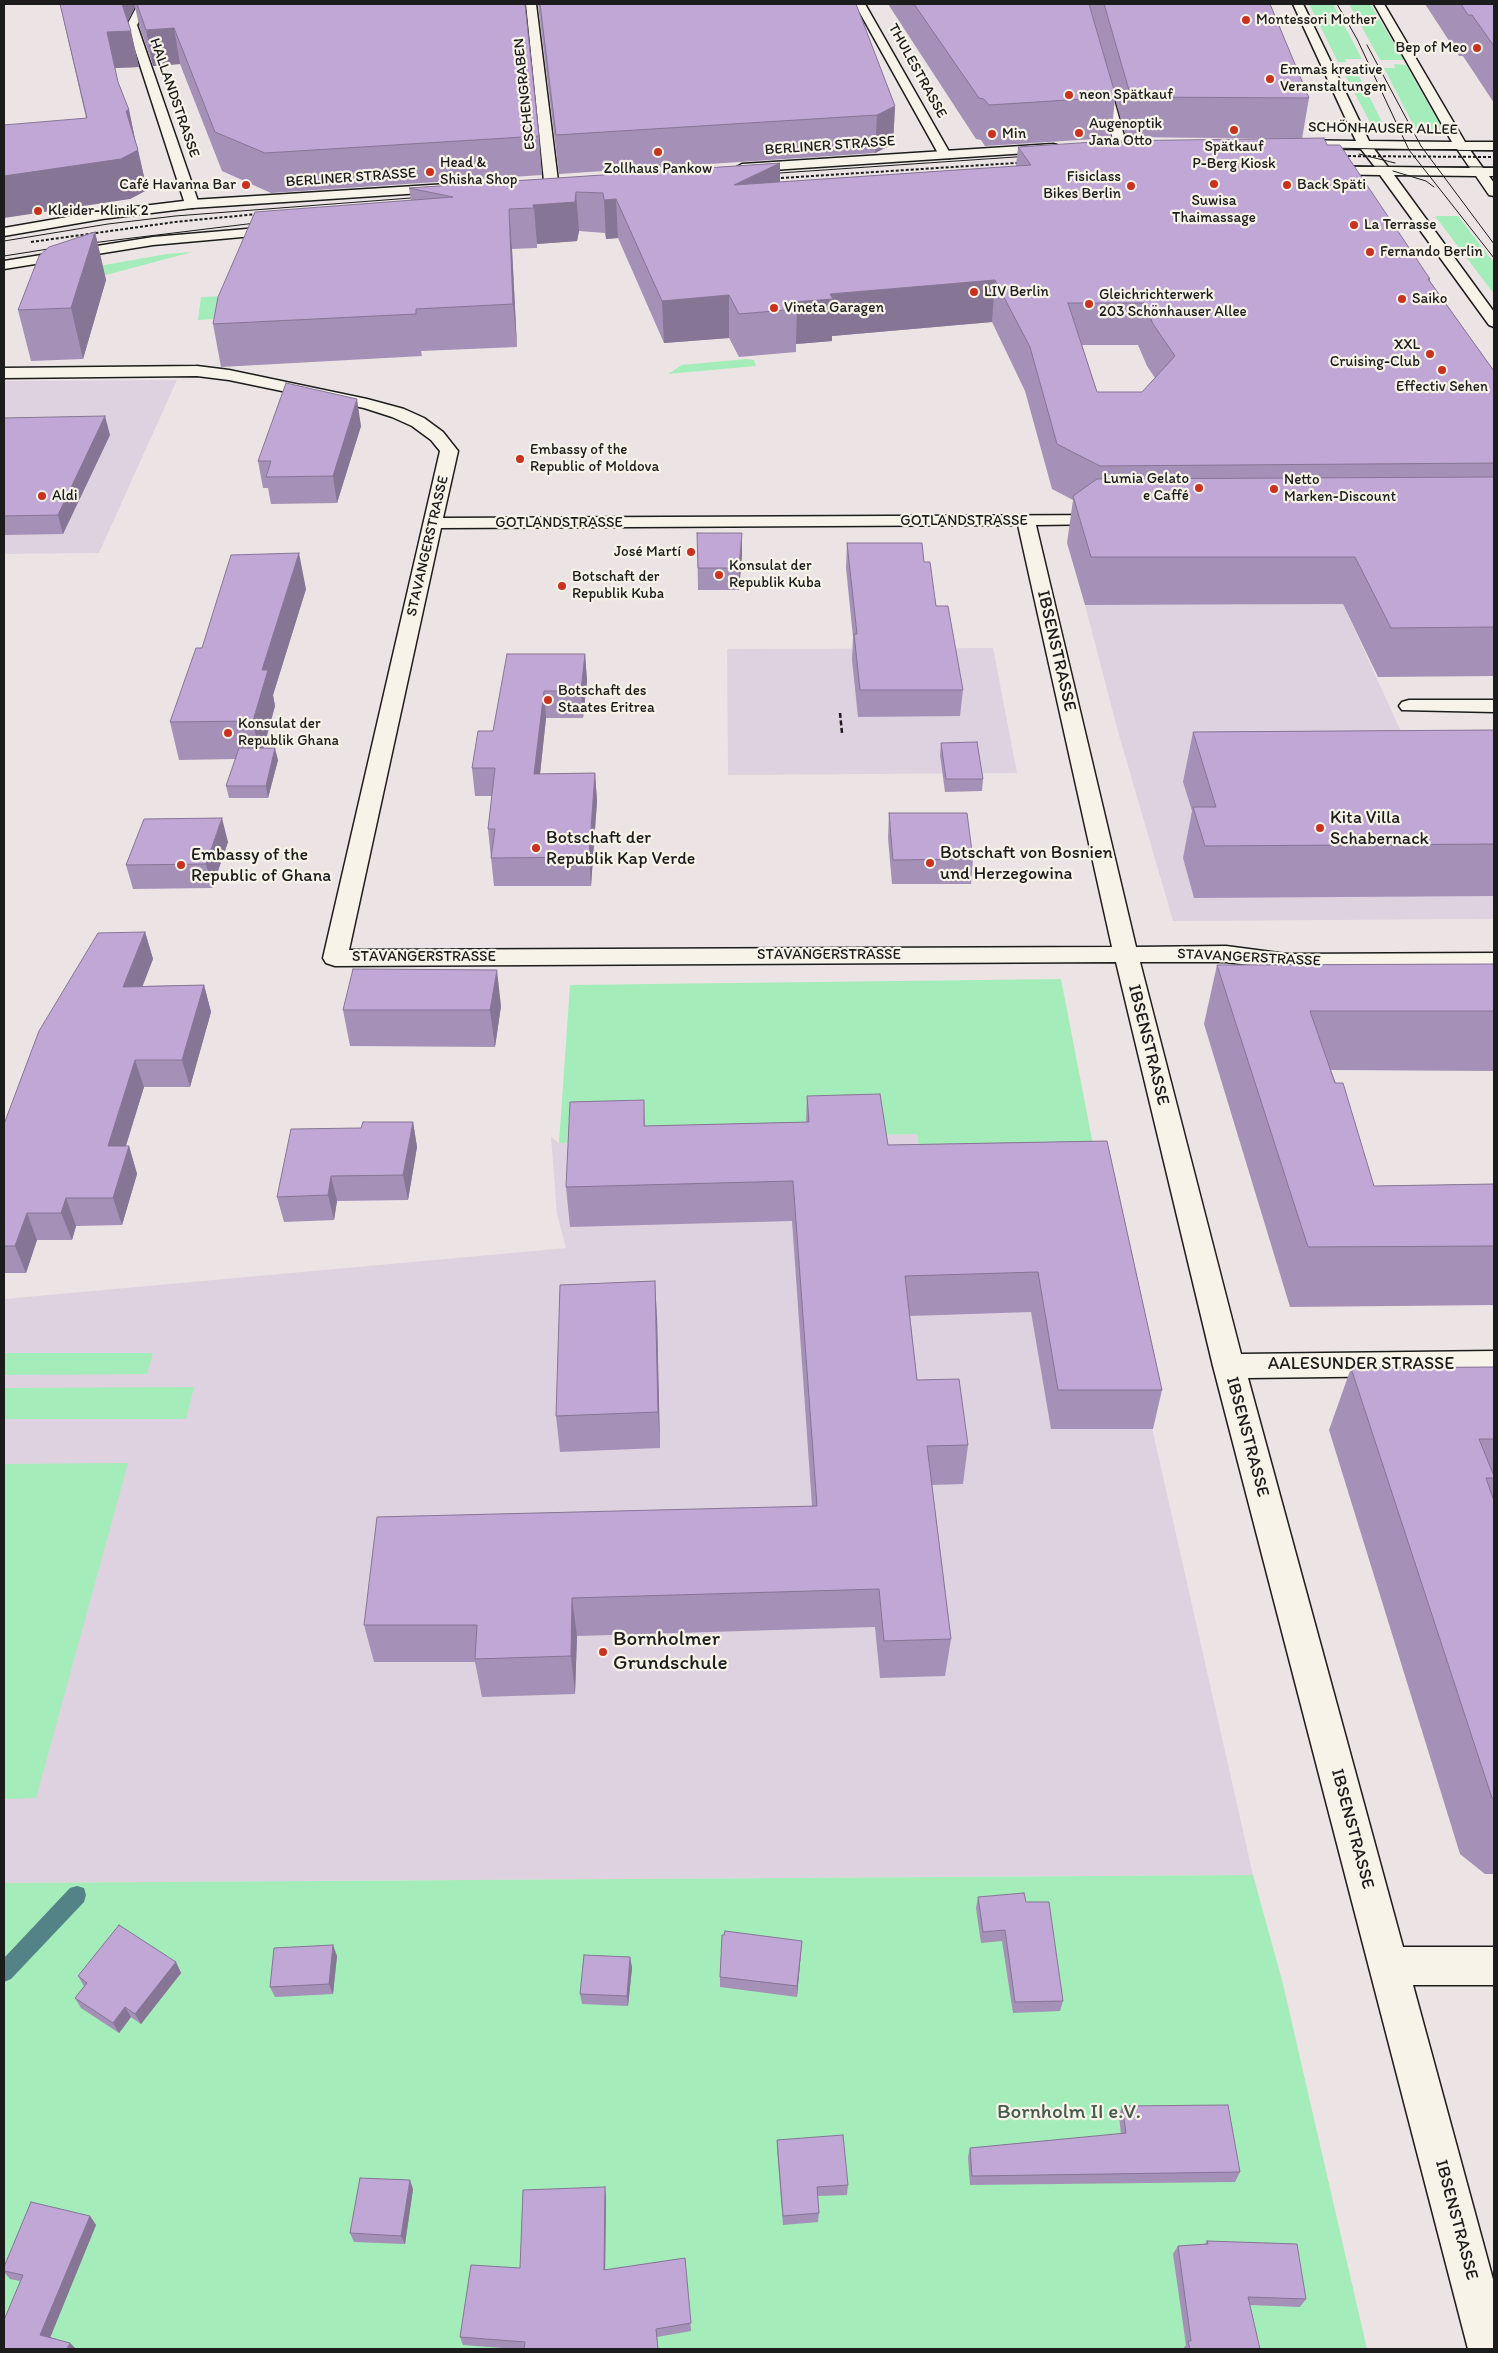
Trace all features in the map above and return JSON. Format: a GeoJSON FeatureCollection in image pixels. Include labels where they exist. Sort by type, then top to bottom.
{"type":"FeatureCollection","features":[{"type":"Feature","properties":{"kind":"street","name":"HALLANDSTRASSE"},"geometry":{"type":"LineString","coordinates":[[143,4],[132,25],[192,204]]}},
{"type":"Feature","properties":{"kind":"street","name":"ESCHENGRABEN"},"geometry":{"type":"LineString","coordinates":[[531,4],[551,181]]}},
{"type":"Feature","properties":{"kind":"street","name":"THULESTRASSE"},"geometry":{"type":"LineString","coordinates":[[860,4],[945,155]]}},
{"type":"Feature","properties":{"kind":"street"},"geometry":{"type":"LineString","coordinates":[[1298,4],[1361,140],[1494,322]]}},
{"type":"Feature","properties":{"kind":"street"},"geometry":{"type":"LineString","coordinates":[[1380,4],[1461,146],[1492,189]]}},
{"type":"Feature","properties":{"kind":"street"},"geometry":{"type":"LineString","coordinates":[[1100,69],[1120,143]]}},
{"type":"Feature","properties":{"kind":"street"},"geometry":{"type":"LineString","coordinates":[[1361,140],[1492,189]]}},
{"type":"Feature","properties":{"kind":"street","name":"SCHÖNHAUSER ALLEE"},"geometry":{"type":"LineString","coordinates":[[1273,144],[1361,140],[1393,146],[1494,146]]}},
{"type":"Feature","properties":{"kind":"street"},"geometry":{"type":"LineString","coordinates":[[1393,146],[1478,172]]}},
{"type":"Feature","properties":{"kind":"street","name":"BERLINER STRASSE"},"geometry":{"type":"LineString","coordinates":[[729,169],[1062,147]]}},
{"type":"Feature","properties":{"kind":"street"},"geometry":{"type":"LineString","coordinates":[[1306,170],[1494,172]]}},
{"type":"Feature","properties":{"kind":"street"},"geometry":{"type":"LineString","coordinates":[[534,182],[567,180]]}},
{"type":"Feature","properties":{"kind":"street","name":"BERLINER STRASSE"},"geometry":{"type":"LineString","coordinates":[[4,232],[102,215],[192,204],[460,187]]}},
{"type":"Feature","properties":{"kind":"street"},"geometry":{"type":"LineString","coordinates":[[4,265],[175,239],[296,229]]}},
{"type":"Feature","properties":{"kind":"street","name":"STAVANGERSTRASSE"},"geometry":{"type":"LineString","coordinates":[[4,373],[197,371],[229,375],[349,400],[398,413],[418,422],[437,436],[449,451],[336,958],[1226,954],[1287,962],[1494,961]]}},
{"type":"Feature","properties":{"kind":"street","name":"GOTLANDSTRASSE"},"geometry":{"type":"LineString","coordinates":[[433,523],[1124,519]]}},
{"type":"Feature","properties":{"kind":"street","name":"IBSENSTRASSE"},"geometry":{"type":"LineString","coordinates":[[1026,520],[1126,954],[1228,1366],[1490,2349]]}},
{"type":"Feature","properties":{"kind":"street"},"geometry":{"type":"LineString","coordinates":[[1410,706],[1494,706]]}},
{"type":"Feature","properties":{"kind":"street","name":"AALESUNDER STRASSE"},"geometry":{"type":"LineString","coordinates":[[1228,1366],[1494,1364]]}},
{"type":"Feature","properties":{"kind":"street"},"geometry":{"type":"LineString","coordinates":[[1388,1966],[1494,1966]]}},
{"type":"Feature","properties":{"kind":"shaded area"},"geometry":{"type":"Polygon","coordinates":[[[177,380],[99,553],[4,554],[4,381],[177,380]]]}},
{"type":"Feature","properties":{"kind":"shaded area","name":"Kita Villa Schabernack"},"geometry":{"type":"Polygon","coordinates":[[[1343,604],[1403,736],[1494,735],[1494,919],[1173,921],[1117,728],[1085,605],[1343,604]]]}},
{"type":"Feature","properties":{"kind":"shaded area"},"geometry":{"type":"Polygon","coordinates":[[[993,648],[1017,773],[728,775],[727,649],[993,648]]]}},
{"type":"Feature","properties":{"kind":"shaded area","name":"Bornholmer Grundschule"},"geometry":{"type":"Polygon","coordinates":[[[917,1134],[924,1185],[1128,1310],[1148,1410],[1253,1875],[4,1883],[4,1299],[566,1248],[557,1214],[551,1137],[559,1143],[917,1134]]]}},
{"type":"Feature","properties":{"kind":"green space"},"geometry":{"type":"Polygon","coordinates":[[[1309,4],[1333,4],[1362,59],[1345,59],[1346,62],[1338,62],[1309,4]]]}},
{"type":"Feature","properties":{"kind":"green space"},"geometry":{"type":"Polygon","coordinates":[[[1349,4],[1370,4],[1404,60],[1380,60],[1349,4]]]}},
{"type":"Feature","properties":{"kind":"green space"},"geometry":{"type":"Polygon","coordinates":[[[1394,64],[1406,65],[1445,133],[1417,132],[1384,68],[1395,68],[1394,64]]]}},
{"type":"Feature","properties":{"kind":"green space"},"geometry":{"type":"Polygon","coordinates":[[[1341,67],[1353,67],[1356,70],[1387,132],[1375,132],[1341,67]]]}},
{"type":"Feature","properties":{"kind":"green space"},"geometry":{"type":"Polygon","coordinates":[[[1435,216],[1458,216],[1494,263],[1494,294],[1435,216]]]}},
{"type":"Feature","properties":{"kind":"green space"},"geometry":{"type":"Polygon","coordinates":[[[192,252],[91,279],[76,270],[167,254],[192,252]]]}},
{"type":"Feature","properties":{"kind":"green space"},"geometry":{"type":"Polygon","coordinates":[[[229,296],[245,317],[198,320],[201,297],[229,296]]]}},
{"type":"Feature","properties":{"kind":"green space"},"geometry":{"type":"Polygon","coordinates":[[[746,359],[754,360],[756,366],[668,374],[682,365],[746,359]]]}},
{"type":"Feature","properties":{"kind":"green space"},"geometry":{"type":"Polygon","coordinates":[[[1061,979],[1100,1181],[924,1185],[917,1134],[559,1143],[570,985],[1061,979]]]}},
{"type":"Feature","properties":{"kind":"green space"},"geometry":{"type":"Polygon","coordinates":[[[4,1353],[153,1353],[147,1374],[4,1375],[4,1353]]]}},
{"type":"Feature","properties":{"kind":"green space"},"geometry":{"type":"Polygon","coordinates":[[[194,1387],[186,1419],[4,1419],[4,1388],[194,1387]]]}},
{"type":"Feature","properties":{"kind":"green space"},"geometry":{"type":"Polygon","coordinates":[[[128,1463],[36,1798],[4,1799],[4,1464],[128,1463]]]}},
{"type":"Feature","properties":{"kind":"green space","name":"Bornholm II e.V."},"geometry":{"type":"Polygon","coordinates":[[[1253,1875],[1283,1984],[1367,2349],[4,2349],[4,1883],[1253,1875]]]}},
{"type":"Feature","properties":{"kind":"building"},"geometry":{"type":"Polygon","coordinates":[[[60,4],[122,4],[131,31],[107,32],[118,82],[129,110],[126,111],[138,150],[121,159],[4,176],[4,125],[87,118],[60,4]]]}},
{"type":"Feature","properties":{"kind":"building"},"geometry":{"type":"Polygon","coordinates":[[[137,4],[525,4],[539,136],[265,153],[215,132],[174,28],[146,30],[137,4]]]}},
{"type":"Feature","properties":{"kind":"building"},"geometry":{"type":"Polygon","coordinates":[[[540,4],[856,4],[895,106],[877,115],[556,135],[540,4]]]}},
{"type":"Feature","properties":{"kind":"building"},"geometry":{"type":"Polygon","coordinates":[[[914,4],[1089,4],[1116,97],[989,105],[984,99],[979,98],[914,4]]]}},
{"type":"Feature","properties":{"kind":"building"},"geometry":{"type":"Polygon","coordinates":[[[1104,4],[1270,4],[1309,98],[1131,97],[1104,4]]]}},
{"type":"Feature","properties":{"kind":"building"},"geometry":{"type":"Polygon","coordinates":[[[1461,4],[1494,4],[1494,46],[1472,15],[1468,15],[1461,4]]]}},
{"type":"Feature","properties":{"kind":"building"},"geometry":{"type":"Polygon","coordinates":[[[1324,138],[1327,145],[1340,145],[1430,279],[1428,279],[1494,371],[1494,463],[1100,466],[1057,444],[1030,347],[995,280],[830,294],[833,299],[793,302],[797,309],[739,314],[729,295],[662,301],[616,199],[604,200],[603,193],[576,192],[575,202],[533,205],[534,208],[509,209],[513,304],[416,309],[416,314],[213,324],[218,297],[255,212],[453,197],[409,188],[780,163],[734,185],[1031,165],[1018,147],[1109,141],[1324,138]],[[1068,303],[1097,392],[1142,392],[1175,356],[1153,324],[1144,303],[1068,303]]]}},
{"type":"Feature","properties":{"kind":"building"},"geometry":{"type":"Polygon","coordinates":[[[95,232],[71,308],[18,310],[39,256],[49,247],[95,232]]]}},
{"type":"Feature","properties":{"kind":"building"},"geometry":{"type":"Polygon","coordinates":[[[286,383],[357,399],[333,476],[266,477],[271,461],[258,461],[286,383]]]}},
{"type":"Feature","properties":{"kind":"building","name":"Aldi"},"geometry":{"type":"Polygon","coordinates":[[[105,416],[58,515],[4,516],[4,418],[105,416]]]}},
{"type":"Feature","properties":{"kind":"building"},"geometry":{"type":"Polygon","coordinates":[[[1494,477],[1494,627],[1391,628],[1355,557],[1091,557],[1073,496],[1097,479],[1494,477]]]}},
{"type":"Feature","properties":{"kind":"building"},"geometry":{"type":"Polygon","coordinates":[[[697,533],[742,533],[739,568],[698,568],[697,533]]]}},
{"type":"Feature","properties":{"kind":"building"},"geometry":{"type":"Polygon","coordinates":[[[847,543],[922,543],[924,562],[930,562],[936,606],[948,606],[963,690],[860,690],[854,634],[857,634],[847,543]]]}},
{"type":"Feature","properties":{"kind":"building"},"geometry":{"type":"Polygon","coordinates":[[[299,553],[262,670],[268,670],[253,721],[170,722],[196,648],[202,648],[231,555],[299,553]]]}},
{"type":"Feature","properties":{"kind":"building"},"geometry":{"type":"Polygon","coordinates":[[[507,654],[585,654],[581,691],[544,691],[534,774],[595,773],[589,857],[491,858],[495,829],[488,829],[495,768],[472,768],[478,731],[493,731],[507,654]]]}},
{"type":"Feature","properties":{"kind":"building"},"geometry":{"type":"Polygon","coordinates":[[[1494,730],[1494,844],[1205,846],[1193,807],[1216,807],[1193,732],[1494,730]]]}},
{"type":"Feature","properties":{"kind":"building"},"geometry":{"type":"Polygon","coordinates":[[[977,742],[983,779],[946,779],[941,743],[977,742]]]}},
{"type":"Feature","properties":{"kind":"building"},"geometry":{"type":"Polygon","coordinates":[[[239,748],[275,748],[266,786],[226,786],[239,748]]]}},
{"type":"Feature","properties":{"kind":"building"},"geometry":{"type":"Polygon","coordinates":[[[889,813],[967,813],[973,859],[893,860],[889,813]]]}},
{"type":"Feature","properties":{"kind":"building"},"geometry":{"type":"Polygon","coordinates":[[[222,818],[206,864],[126,865],[144,819],[222,818]]]}},
{"type":"Feature","properties":{"kind":"building"},"geometry":{"type":"Polygon","coordinates":[[[145,932],[123,987],[204,985],[182,1060],[135,1060],[108,1146],[129,1146],[113,1198],[66,1198],[61,1213],[27,1213],[15,1246],[4,1246],[4,1124],[39,1031],[98,933],[145,932]]]}},
{"type":"Feature","properties":{"kind":"building"},"geometry":{"type":"Polygon","coordinates":[[[1494,964],[1494,1011],[1310,1011],[1335,1083],[1343,1083],[1374,1186],[1494,1184],[1494,1246],[1308,1247],[1217,965],[1494,964]]]}},
{"type":"Feature","properties":{"kind":"building"},"geometry":{"type":"Polygon","coordinates":[[[353,969],[497,970],[490,1010],[343,1010],[353,969]]]}},
{"type":"Feature","properties":{"kind":"building"},"geometry":{"type":"Polygon","coordinates":[[[880,1094],[888,1145],[1107,1141],[1162,1390],[1058,1390],[1038,1272],[905,1276],[917,1380],[959,1379],[968,1445],[927,1446],[951,1639],[884,1641],[879,1589],[572,1598],[571,1656],[475,1659],[477,1625],[364,1625],[377,1517],[817,1506],[793,1181],[566,1187],[570,1102],[644,1100],[644,1126],[809,1122],[807,1096],[880,1094]]]}},
{"type":"Feature","properties":{"kind":"building"},"geometry":{"type":"Polygon","coordinates":[[[363,1122],[413,1122],[403,1175],[331,1176],[328,1195],[277,1197],[291,1129],[361,1128],[363,1122]]]}},
{"type":"Feature","properties":{"kind":"building"},"geometry":{"type":"Polygon","coordinates":[[[655,1281],[658,1412],[556,1416],[560,1285],[655,1281]]]}},
{"type":"Feature","properties":{"kind":"building"},"geometry":{"type":"Polygon","coordinates":[[[1494,1367],[1494,1439],[1479,1439],[1494,1476],[1494,1478],[1486,1478],[1494,1501],[1494,1800],[1351,1368],[1494,1367]]]}},
{"type":"Feature","properties":{"kind":"building"},"geometry":{"type":"Polygon","coordinates":[[[1024,1893],[1026,1902],[1049,1902],[1063,2001],[1015,2002],[1005,1930],[983,1932],[978,1897],[1024,1893]]]}},
{"type":"Feature","properties":{"kind":"building"},"geometry":{"type":"Polygon","coordinates":[[[119,1925],[176,1962],[135,2014],[125,2007],[113,2023],[75,1998],[87,1983],[78,1976],[119,1925]]]}},
{"type":"Feature","properties":{"kind":"building"},"geometry":{"type":"Polygon","coordinates":[[[725,1931],[802,1941],[797,1986],[720,1977],[722,1935],[724,1935],[725,1931]]]}},
{"type":"Feature","properties":{"kind":"building"},"geometry":{"type":"Polygon","coordinates":[[[333,1945],[329,1984],[270,1987],[274,1948],[333,1945]]]}},
{"type":"Feature","properties":{"kind":"building"},"geometry":{"type":"Polygon","coordinates":[[[584,1955],[630,1957],[627,1996],[580,1994],[584,1955]]]}},
{"type":"Feature","properties":{"kind":"building"},"geometry":{"type":"Polygon","coordinates":[[[1228,2105],[1240,2172],[972,2176],[970,2148],[1126,2133],[1122,2106],[1228,2105]]]}},
{"type":"Feature","properties":{"kind":"building"},"geometry":{"type":"Polygon","coordinates":[[[843,2135],[848,2185],[817,2187],[819,2213],[783,2216],[777,2140],[843,2135]]]}},
{"type":"Feature","properties":{"kind":"building"},"geometry":{"type":"Polygon","coordinates":[[[360,2178],[410,2180],[401,2236],[350,2233],[360,2178]]]}},
{"type":"Feature","properties":{"kind":"building"},"geometry":{"type":"Polygon","coordinates":[[[605,2187],[604,2270],[685,2258],[691,2323],[656,2329],[658,2349],[524,2349],[525,2342],[460,2337],[471,2265],[520,2268],[523,2190],[605,2187]]]}},
{"type":"Feature","properties":{"kind":"building"},"geometry":{"type":"Polygon","coordinates":[[[31,2202],[90,2216],[40,2335],[70,2343],[67,2349],[4,2349],[4,2320],[23,2275],[4,2271],[4,2267],[31,2202]]]}},
{"type":"Feature","properties":{"kind":"building"},"geometry":{"type":"Polygon","coordinates":[[[1207,2241],[1297,2244],[1306,2299],[1248,2297],[1260,2349],[1190,2349],[1188,2341],[1191,2341],[1178,2246],[1208,2244],[1207,2241]]]}},
{"type":"Feature","properties":{"kind":"waterway","name":"ESCHENGRABEN"},"geometry":{"type":"LineString","coordinates":[[4,1972],[77,1895]]}},
{"type":"Feature","properties":{"kind":"tram line"},"geometry":{"type":"LineString","coordinates":[[1337,4],[1357,39],[1409,149]]}},
{"type":"Feature","properties":{"kind":"tram line"},"geometry":{"type":"LineString","coordinates":[[1367,45],[1424,150]]}},
{"type":"Feature","properties":{"kind":"tram line"},"geometry":{"type":"LineString","coordinates":[[1327,148],[1409,149]]}},
{"type":"Feature","properties":{"kind":"tram line"},"geometry":{"type":"LineString","coordinates":[[1409,149],[1424,150]]}},
{"type":"Feature","properties":{"kind":"tram line"},"geometry":{"type":"LineString","coordinates":[[1409,149],[1422,167]]}},
{"type":"Feature","properties":{"kind":"tram line"},"geometry":{"type":"LineString","coordinates":[[1424,150],[1494,151]]}},
{"type":"Feature","properties":{"kind":"tram line"},"geometry":{"type":"LineString","coordinates":[[1424,150],[1436,167]]}},
{"type":"Feature","properties":{"kind":"tram line"},"geometry":{"type":"LineString","coordinates":[[1359,154],[1395,163]]}},
{"type":"Feature","properties":{"kind":"tram line"},"geometry":{"type":"LineString","coordinates":[[765,174],[1030,156]]}},
{"type":"Feature","properties":{"kind":"tram line"},"geometry":{"type":"LineString","coordinates":[[1340,166],[1422,167]]}},
{"type":"Feature","properties":{"kind":"tram line"},"geometry":{"type":"LineString","coordinates":[[1422,167],[1436,167]]}},
{"type":"Feature","properties":{"kind":"tram line"},"geometry":{"type":"LineString","coordinates":[[1422,167],[1494,258]]}},
{"type":"Feature","properties":{"kind":"tram line"},"geometry":{"type":"LineString","coordinates":[[1436,167],[1494,167]]}},
{"type":"Feature","properties":{"kind":"tram line"},"geometry":{"type":"LineString","coordinates":[[1436,167],[1494,244]]}},
{"type":"Feature","properties":{"kind":"tram line"},"geometry":{"type":"LineString","coordinates":[[1393,171],[1426,181],[1434,187]]}},
{"type":"Feature","properties":{"kind":"tram line"},"geometry":{"type":"LineString","coordinates":[[4,241],[108,224],[175,216],[424,197]]}},
{"type":"Feature","properties":{"kind":"tram line"},"geometry":{"type":"LineString","coordinates":[[83,244],[264,222]]}},
{"type":"Feature","properties":{"kind":"tram line"},"geometry":{"type":"LineString","coordinates":[[4,256],[61,247]]}},
{"type":"Feature","properties":{"kind":"railway"},"geometry":{"type":"LineString","coordinates":[[1333,156],[1494,157]]}},
{"type":"Feature","properties":{"kind":"railway"},"geometry":{"type":"LineString","coordinates":[[766,179],[1031,162]]}},
{"type":"Feature","properties":{"kind":"railway"},"geometry":{"type":"LineString","coordinates":[[31,242],[175,222],[267,213]]}},
{"type":"Feature","properties":{"kind":"railway"},"geometry":{"type":"LineString","coordinates":[[840,713],[842,733]]}},
{"type":"Feature","properties":{"kind":"place","name":"Montessori Mother"},"geometry":{"type":"Point","coordinates":[1246,20]}},
{"type":"Feature","properties":{"kind":"place","name":"Bep of Meo"},"geometry":{"type":"Point","coordinates":[1477,48]}},
{"type":"Feature","properties":{"kind":"place","name":"Emmas kreative Veranstaltungen"},"geometry":{"type":"Point","coordinates":[1270,79]}},
{"type":"Feature","properties":{"kind":"place","name":"neon Spätkauf"},"geometry":{"type":"Point","coordinates":[1069,95]}},
{"type":"Feature","properties":{"kind":"place","name":"Spätkauf P-Berg Kiosk"},"geometry":{"type":"Point","coordinates":[1234,130]}},
{"type":"Feature","properties":{"kind":"place","name":"Augenoptik Jana Otto"},"geometry":{"type":"Point","coordinates":[1079,133]}},
{"type":"Feature","properties":{"kind":"place","name":"Min"},"geometry":{"type":"Point","coordinates":[992,134]}},
{"type":"Feature","properties":{"kind":"place","name":"Zollhaus Pankow"},"geometry":{"type":"Point","coordinates":[658,152]}},
{"type":"Feature","properties":{"kind":"place","name":"Head & Shisha Shop"},"geometry":{"type":"Point","coordinates":[430,172]}},
{"type":"Feature","properties":{"kind":"place","name":"Suwisa Thaimassage"},"geometry":{"type":"Point","coordinates":[1214,184]}},
{"type":"Feature","properties":{"kind":"place","name":"Café Havanna Bar"},"geometry":{"type":"Point","coordinates":[246,185]}},
{"type":"Feature","properties":{"kind":"place","name":"Back Späti"},"geometry":{"type":"Point","coordinates":[1287,185]}},
{"type":"Feature","properties":{"kind":"place","name":"Fisiclass Bikes Berlin"},"geometry":{"type":"Point","coordinates":[1131,186]}},
{"type":"Feature","properties":{"kind":"place","name":"Kleider-Klinik 2"},"geometry":{"type":"Point","coordinates":[38,211]}},
{"type":"Feature","properties":{"kind":"place","name":"La Terrasse"},"geometry":{"type":"Point","coordinates":[1354,225]}},
{"type":"Feature","properties":{"kind":"place","name":"Fernando Berlin"},"geometry":{"type":"Point","coordinates":[1370,252]}},
{"type":"Feature","properties":{"kind":"place","name":"LIV Berlin"},"geometry":{"type":"Point","coordinates":[974,292]}},
{"type":"Feature","properties":{"kind":"place","name":"Saiko"},"geometry":{"type":"Point","coordinates":[1402,299]}},
{"type":"Feature","properties":{"kind":"place","name":"Gleichrichterwerk 203 Schönhauser Allee"},"geometry":{"type":"Point","coordinates":[1089,304]}},
{"type":"Feature","properties":{"kind":"place","name":"Vineta Garagen"},"geometry":{"type":"Point","coordinates":[774,308]}},
{"type":"Feature","properties":{"kind":"place","name":"XXL Cruising-Club"},"geometry":{"type":"Point","coordinates":[1430,354]}},
{"type":"Feature","properties":{"kind":"place","name":"Effectiv Sehen"},"geometry":{"type":"Point","coordinates":[1442,370]}},
{"type":"Feature","properties":{"kind":"place","name":"Embassy of the Republic of Moldova"},"geometry":{"type":"Point","coordinates":[520,459]}},
{"type":"Feature","properties":{"kind":"place","name":"Lumia Gelato e Caffé"},"geometry":{"type":"Point","coordinates":[1199,488]}},
{"type":"Feature","properties":{"kind":"place","name":"Netto Marken-Discount"},"geometry":{"type":"Point","coordinates":[1274,489]}},
{"type":"Feature","properties":{"kind":"place","name":"Aldi"},"geometry":{"type":"Point","coordinates":[42,496]}},
{"type":"Feature","properties":{"kind":"place","name":"José Martí"},"geometry":{"type":"Point","coordinates":[691,552]}},
{"type":"Feature","properties":{"kind":"place","name":"Konsulat der Republik Kuba"},"geometry":{"type":"Point","coordinates":[719,575]}},
{"type":"Feature","properties":{"kind":"place","name":"Botschaft der Republik Kuba"},"geometry":{"type":"Point","coordinates":[562,586]}},
{"type":"Feature","properties":{"kind":"place","name":"Botschaft des Staates Eritrea"},"geometry":{"type":"Point","coordinates":[548,700]}},
{"type":"Feature","properties":{"kind":"place","name":"Konsulat der Republik Ghana"},"geometry":{"type":"Point","coordinates":[228,733]}},
{"type":"Feature","properties":{"kind":"place","name":"Kita Villa Schabernack"},"geometry":{"type":"Point","coordinates":[1320,828]}},
{"type":"Feature","properties":{"kind":"place","name":"Botschaft der Republik Kap Verde"},"geometry":{"type":"Point","coordinates":[536,848]}},
{"type":"Feature","properties":{"kind":"place","name":"Botschaft von Bosnien und Herzegowina"},"geometry":{"type":"Point","coordinates":[930,863]}},
{"type":"Feature","properties":{"kind":"place","name":"Embassy of the Republic of Ghana"},"geometry":{"type":"Point","coordinates":[181,865]}},
{"type":"Feature","properties":{"kind":"place","name":"Bornholmer Grundschule"},"geometry":{"type":"Point","coordinates":[603,1652]}}]}
